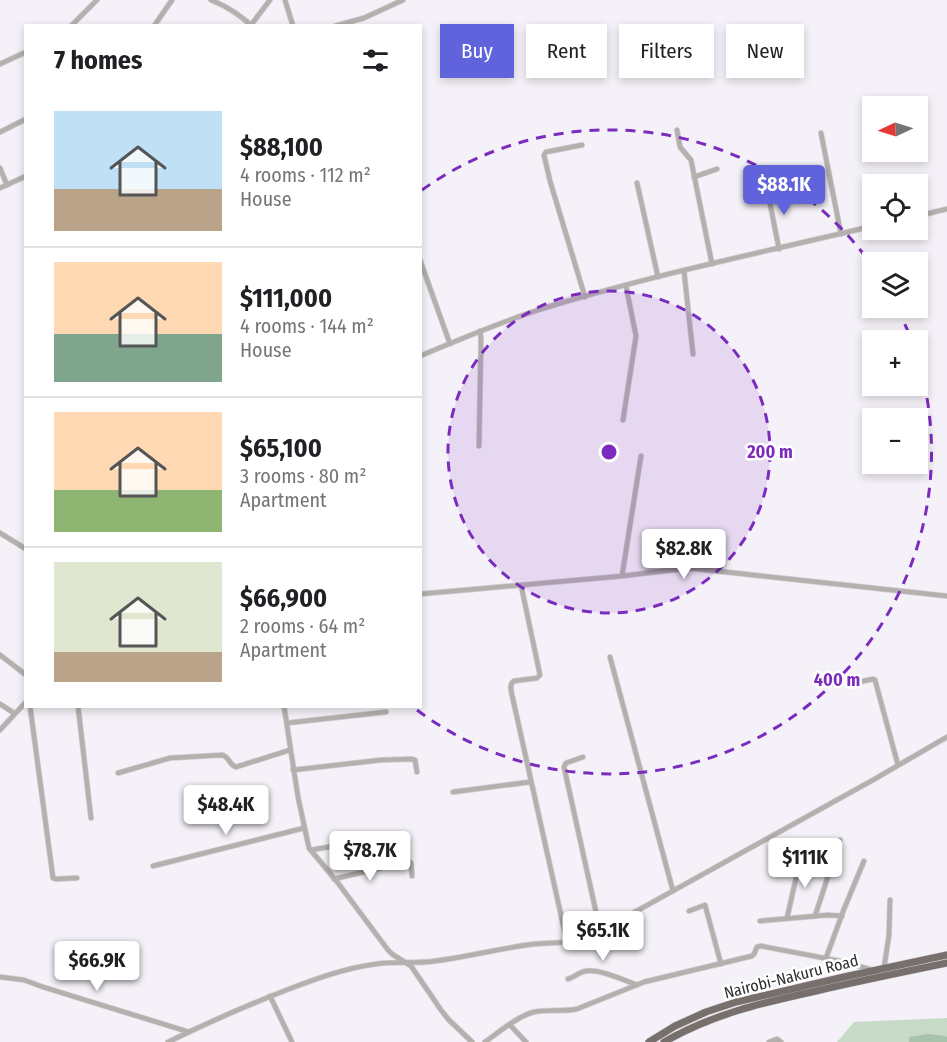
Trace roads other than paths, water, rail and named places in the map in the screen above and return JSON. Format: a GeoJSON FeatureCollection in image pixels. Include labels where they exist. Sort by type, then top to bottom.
{"type":"FeatureCollection","features":[{"type":"Feature","properties":{"kind":"highway","name":"Nairobi-Nakuru Road"},"geometry":{"type":"LineString","coordinates":[[649,1042],[675,1026],[736,1002],[947,955]]}},
{"type":"Feature","properties":{"kind":"highway"},"geometry":{"type":"LineString","coordinates":[[664,1042],[720,1015],[761,1003],[947,963]]}},
{"type":"Feature","properties":{"kind":"street"},"geometry":{"type":"LineString","coordinates":[[73,24],[97,0]]}},
{"type":"Feature","properties":{"kind":"street"},"geometry":{"type":"LineString","coordinates":[[155,24],[172,0]]}},
{"type":"Feature","properties":{"kind":"street"},"geometry":{"type":"LineString","coordinates":[[212,0],[250,24]]}},
{"type":"Feature","properties":{"kind":"street"},"geometry":{"type":"LineString","coordinates":[[252,24],[270,0]]}},
{"type":"Feature","properties":{"kind":"street"},"geometry":{"type":"LineString","coordinates":[[285,0],[292,24]]}},
{"type":"Feature","properties":{"kind":"street"},"geometry":{"type":"LineString","coordinates":[[342,24],[364,18],[403,0]]}},
{"type":"Feature","properties":{"kind":"street"},"geometry":{"type":"LineString","coordinates":[[0,64],[24,53]]}},
{"type":"Feature","properties":{"kind":"street"},"geometry":{"type":"LineString","coordinates":[[0,132],[24,120]]}},
{"type":"Feature","properties":{"kind":"street"},"geometry":{"type":"LineString","coordinates":[[676,130],[680,147],[691,159],[712,264]]}},
{"type":"Feature","properties":{"kind":"street"},"geometry":{"type":"LineString","coordinates":[[821,133],[841,234]]}},
{"type":"Feature","properties":{"kind":"street"},"geometry":{"type":"LineString","coordinates":[[582,146],[546,152],[544,155],[585,297]]}},
{"type":"Feature","properties":{"kind":"street"},"geometry":{"type":"LineString","coordinates":[[0,168],[7,185]]}},
{"type":"Feature","properties":{"kind":"street"},"geometry":{"type":"LineString","coordinates":[[694,177],[717,169]]}},
{"type":"Feature","properties":{"kind":"street"},"geometry":{"type":"LineString","coordinates":[[0,188],[24,177]]}},
{"type":"Feature","properties":{"kind":"street"},"geometry":{"type":"LineString","coordinates":[[637,183],[658,277]]}},
{"type":"Feature","properties":{"kind":"street"},"geometry":{"type":"LineString","coordinates":[[767,188],[779,249]]}},
{"type":"Feature","properties":{"kind":"street"},"geometry":{"type":"LineString","coordinates":[[928,214],[947,209]]}},
{"type":"Feature","properties":{"kind":"street"},"geometry":{"type":"LineString","coordinates":[[422,355],[535,311],[658,277],[862,229]]}},
{"type":"Feature","properties":{"kind":"street"},"geometry":{"type":"LineString","coordinates":[[422,266],[450,344]]}},
{"type":"Feature","properties":{"kind":"street"},"geometry":{"type":"LineString","coordinates":[[684,271],[693,354]]}},
{"type":"Feature","properties":{"kind":"street"},"geometry":{"type":"LineString","coordinates":[[623,420],[636,336],[626,286]]}},
{"type":"Feature","properties":{"kind":"street"},"geometry":{"type":"LineString","coordinates":[[479,446],[480,331]]}},
{"type":"Feature","properties":{"kind":"street"},"geometry":{"type":"LineString","coordinates":[[622,576],[641,456]]}},
{"type":"Feature","properties":{"kind":"street"},"geometry":{"type":"LineString","coordinates":[[0,532],[24,548]]}},
{"type":"Feature","properties":{"kind":"street"},"geometry":{"type":"LineString","coordinates":[[422,594],[696,568],[947,596]]}},
{"type":"Feature","properties":{"kind":"street"},"geometry":{"type":"LineString","coordinates":[[521,585],[540,675],[537,678],[514,681],[511,685],[521,742],[567,942]]}},
{"type":"Feature","properties":{"kind":"street"},"geometry":{"type":"LineString","coordinates":[[0,655],[24,673]]}},
{"type":"Feature","properties":{"kind":"street"},"geometry":{"type":"LineString","coordinates":[[610,657],[673,891]]}},
{"type":"Feature","properties":{"kind":"street"},"geometry":{"type":"LineString","coordinates":[[854,682],[875,680],[898,765]]}},
{"type":"Feature","properties":{"kind":"street"},"geometry":{"type":"LineString","coordinates":[[0,704],[14,713]]}},
{"type":"Feature","properties":{"kind":"street"},"geometry":{"type":"LineString","coordinates":[[0,730],[24,704]]}},
{"type":"Feature","properties":{"kind":"street"},"geometry":{"type":"LineString","coordinates":[[30,708],[53,878],[77,878]]}},
{"type":"Feature","properties":{"kind":"street"},"geometry":{"type":"LineString","coordinates":[[78,708],[91,818]]}},
{"type":"Feature","properties":{"kind":"street"},"geometry":{"type":"LineString","coordinates":[[284,708],[307,843],[388,950],[411,966],[449,1020],[472,1042]]}},
{"type":"Feature","properties":{"kind":"street"},"geometry":{"type":"LineString","coordinates":[[287,723],[386,712]]}},
{"type":"Feature","properties":{"kind":"street"},"geometry":{"type":"LineString","coordinates":[[168,1042],[270,996],[344,970],[388,962],[434,961],[512,947],[581,940],[947,737]]}},
{"type":"Feature","properties":{"kind":"street"},"geometry":{"type":"LineString","coordinates":[[118,773],[170,758],[222,755],[226,756],[232,766],[236,767],[290,750]]}},
{"type":"Feature","properties":{"kind":"street"},"geometry":{"type":"LineString","coordinates":[[583,757],[566,763],[564,767],[602,930]]}},
{"type":"Feature","properties":{"kind":"street"},"geometry":{"type":"LineString","coordinates":[[293,770],[381,760],[412,759],[415,760],[417,772]]}},
{"type":"Feature","properties":{"kind":"street"},"geometry":{"type":"LineString","coordinates":[[453,792],[530,782]]}},
{"type":"Feature","properties":{"kind":"street"},"geometry":{"type":"LineString","coordinates":[[153,866],[304,828]]}},
{"type":"Feature","properties":{"kind":"street"},"geometry":{"type":"LineString","coordinates":[[311,850],[404,834]]}},
{"type":"Feature","properties":{"kind":"street"},"geometry":{"type":"LineString","coordinates":[[814,916],[840,840]]}},
{"type":"Feature","properties":{"kind":"street"},"geometry":{"type":"LineString","coordinates":[[787,918],[801,856]]}},
{"type":"Feature","properties":{"kind":"street"},"geometry":{"type":"LineString","coordinates":[[334,879],[409,861],[412,876]]}},
{"type":"Feature","properties":{"kind":"street"},"geometry":{"type":"LineString","coordinates":[[826,958],[864,861]]}},
{"type":"Feature","properties":{"kind":"street"},"geometry":{"type":"LineString","coordinates":[[884,968],[889,935],[890,900]]}},
{"type":"Feature","properties":{"kind":"street"},"geometry":{"type":"LineString","coordinates":[[689,911],[705,904],[721,964]]}},
{"type":"Feature","properties":{"kind":"street"},"geometry":{"type":"LineString","coordinates":[[760,921],[842,916]]}},
{"type":"Feature","properties":{"kind":"street"},"geometry":{"type":"LineString","coordinates":[[485,1042],[531,1013],[577,1009],[637,985],[752,956],[756,947],[761,946],[874,970]]}},
{"type":"Feature","properties":{"kind":"street"},"geometry":{"type":"LineString","coordinates":[[568,979],[587,971],[614,976],[637,985]]}},
{"type":"Feature","properties":{"kind":"street"},"geometry":{"type":"LineString","coordinates":[[0,977],[24,980],[189,1032]]}},
{"type":"Feature","properties":{"kind":"street"},"geometry":{"type":"LineString","coordinates":[[270,996],[292,1042]]}},
{"type":"Feature","properties":{"kind":"street"},"geometry":{"type":"LineString","coordinates":[[510,1025],[526,1042]]}},
{"type":"Feature","properties":{"kind":"street"},"geometry":{"type":"LineString","coordinates":[[769,1042],[777,1039],[781,1042]]}}]}
